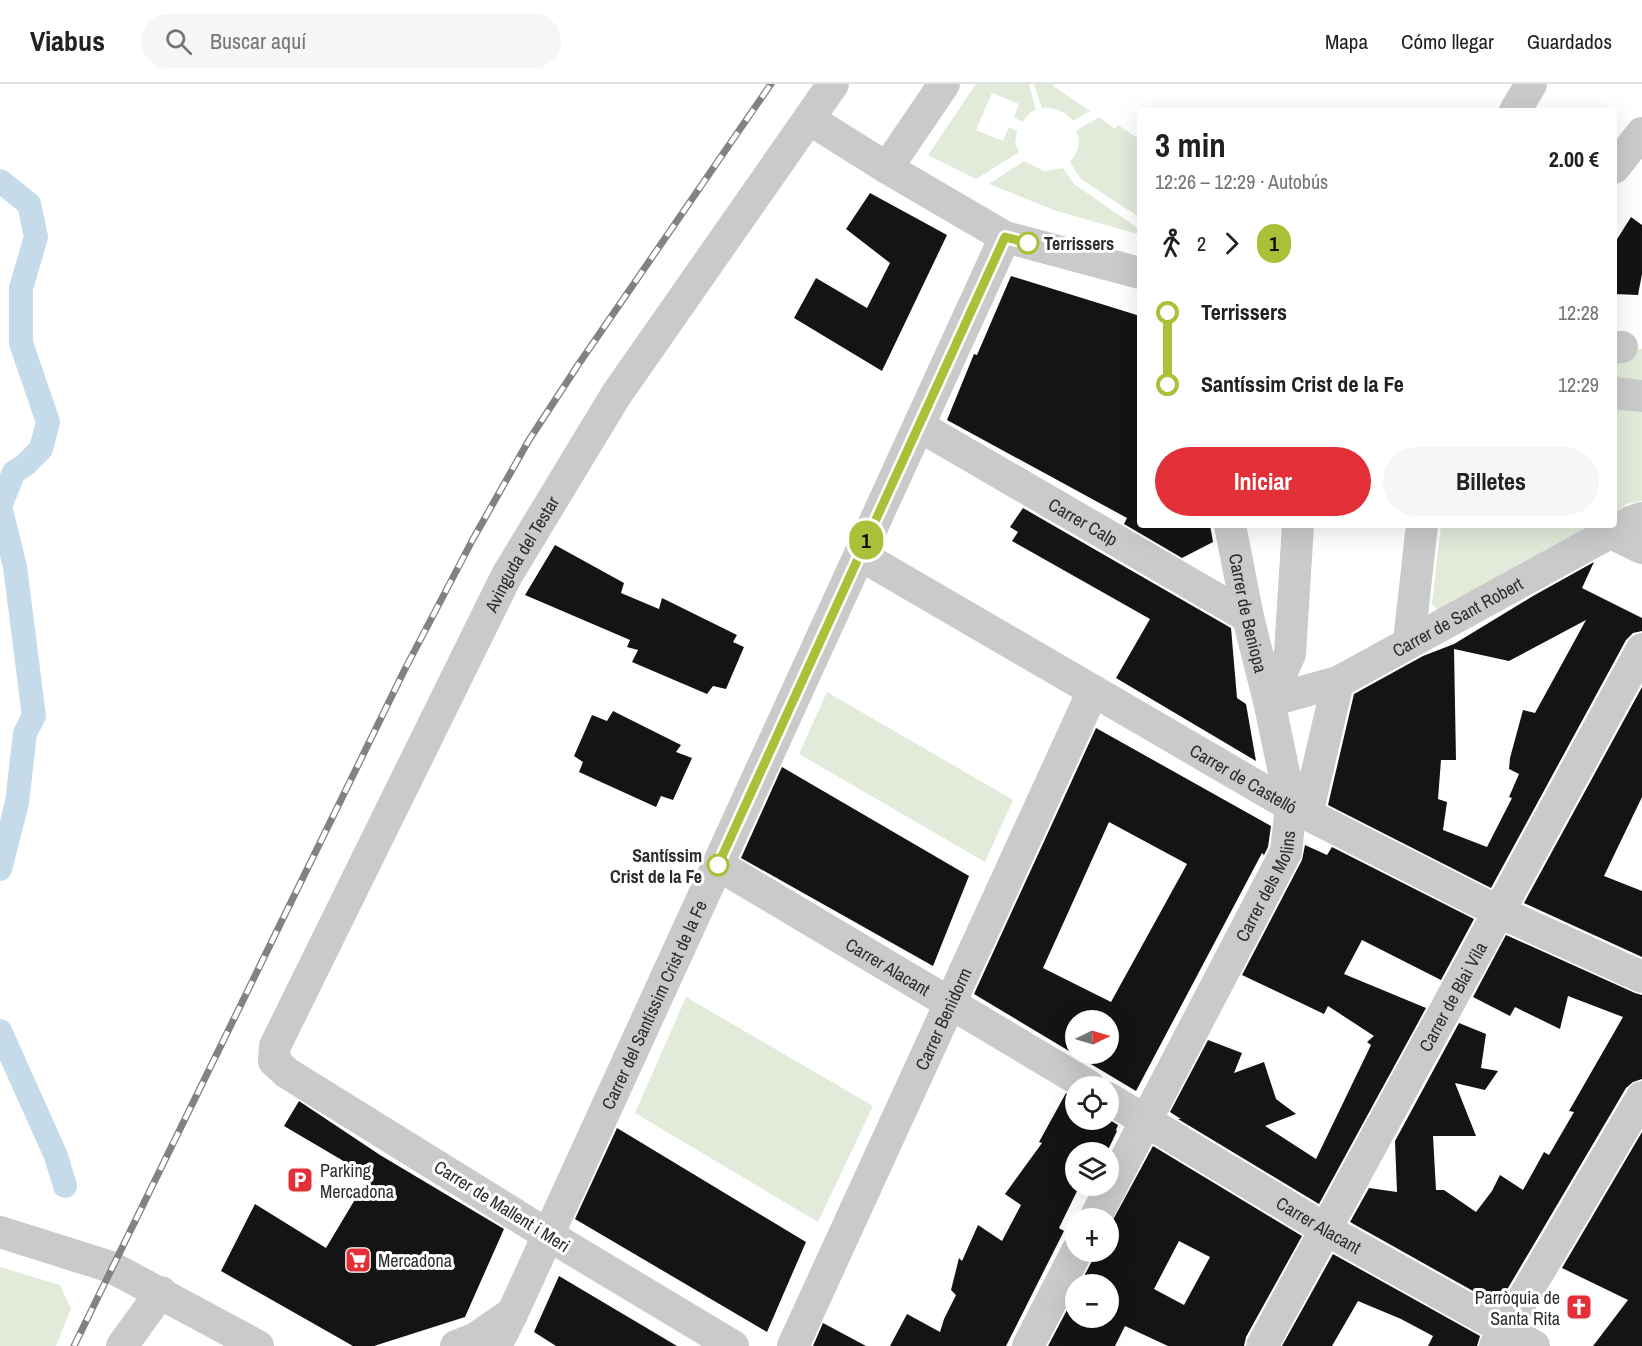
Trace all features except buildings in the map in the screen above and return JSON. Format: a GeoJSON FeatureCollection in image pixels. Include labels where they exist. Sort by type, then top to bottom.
{"type":"FeatureCollection","features":[{"type":"Feature","properties":{"kind":"street","name":"Avinguda del Testar"},"geometry":{"type":"LineString","coordinates":[[274,1061],[275,1046],[507,575],[616,395],[833,84]]}},
{"type":"Feature","properties":{"kind":"street"},"geometry":{"type":"LineString","coordinates":[[887,168],[944,84]]}},
{"type":"Feature","properties":{"kind":"street"},"geometry":{"type":"LineString","coordinates":[[1517,108],[1531,84]]}},
{"type":"Feature","properties":{"kind":"street"},"geometry":{"type":"LineString","coordinates":[[809,119],[1005,237],[1137,272]]}},
{"type":"Feature","properties":{"kind":"street"},"geometry":{"type":"LineString","coordinates":[[1617,164],[1642,133]]}},
{"type":"Feature","properties":{"kind":"street","name":"Carrer del Santíssim Crist de la Fe"},"geometry":{"type":"LineString","coordinates":[[496,1346],[1005,237]]}},
{"type":"Feature","properties":{"kind":"street"},"geometry":{"type":"LineString","coordinates":[[1617,393],[1642,396]]}},
{"type":"Feature","properties":{"kind":"street","name":"Carrer Calp"},"geometry":{"type":"LineString","coordinates":[[918,426],[1248,617]]}},
{"type":"Feature","properties":{"kind":"street","name":"Carrer de Sant Robert"},"geometry":{"type":"LineString","coordinates":[[1269,700],[1338,682],[1630,522],[1642,518]]}},
{"type":"Feature","properties":{"kind":"street","name":"Carrer de Beniopa"},"geometry":{"type":"LineString","coordinates":[[1231,528],[1248,617],[1269,700]]}},
{"type":"Feature","properties":{"kind":"street"},"geometry":{"type":"LineString","coordinates":[[1269,700],[1290,654],[1298,528]]}},
{"type":"Feature","properties":{"kind":"street"},"geometry":{"type":"LineString","coordinates":[[1409,642],[1422,528]]}},
{"type":"Feature","properties":{"kind":"street"},"geometry":{"type":"LineString","coordinates":[[1611,533],[1642,548]]}},
{"type":"Feature","properties":{"kind":"street","name":"Carrer de Castelló"},"geometry":{"type":"LineString","coordinates":[[860,555],[1299,810],[1499,912],[1642,978]]}},
{"type":"Feature","properties":{"kind":"street","name":"Carrer de Blai Vila"},"geometry":{"type":"LineString","coordinates":[[1262,1346],[1642,649]]}},
{"type":"Feature","properties":{"kind":"street","name":"Carrer dels Molins"},"geometry":{"type":"LineString","coordinates":[[1100,1208],[1287,852],[1338,682]]}},
{"type":"Feature","properties":{"kind":"street","name":"Carrer Benidorm"},"geometry":{"type":"LineString","coordinates":[[793,1346],[1093,691]]}},
{"type":"Feature","properties":{"kind":"street","name":"Carrer dels Molins"},"geometry":{"type":"LineString","coordinates":[[1269,700],[1299,810]]}},
{"type":"Feature","properties":{"kind":"street","name":"Carrer Alacant"},"geometry":{"type":"LineString","coordinates":[[718,865],[1072,1076]]}},
{"type":"Feature","properties":{"kind":"street","name":"Carrer de Mallent i Meri"},"geometry":{"type":"LineString","coordinates":[[274,1061],[296,1079],[733,1346]]}},
{"type":"Feature","properties":{"kind":"street"},"geometry":{"type":"LineString","coordinates":[[1500,1338],[1642,1097]]}},
{"type":"Feature","properties":{"kind":"street","name":"Carrer Alacant"},"geometry":{"type":"LineString","coordinates":[[1119,1104],[1500,1338],[1534,1346]]}},
{"type":"Feature","properties":{"kind":"street"},"geometry":{"type":"LineString","coordinates":[[0,1232],[111,1267],[258,1346]]}},
{"type":"Feature","properties":{"kind":"street"},"geometry":{"type":"LineString","coordinates":[[1028,1346],[1071,1262]]}},
{"type":"Feature","properties":{"kind":"street"},"geometry":{"type":"LineString","coordinates":[[122,1346],[160,1292]]}},
{"type":"Feature","properties":{"kind":"street"},"geometry":{"type":"LineString","coordinates":[[456,1346],[476,1338],[512,1314]]}},
{"type":"Feature","properties":{"kind":"green space"},"geometry":{"type":"Polygon","coordinates":[[[976,84],[1029,84],[1036,110],[1022,122],[1014,117],[1019,104],[992,93],[976,130],[1003,141],[1009,127],[1017,131],[1015,142],[1019,152],[976,179],[928,155],[976,84]]]}},
{"type":"Feature","properties":{"kind":"green space"},"geometry":{"type":"Polygon","coordinates":[[[1034,84],[1054,84],[1053,86],[1090,111],[1073,121],[1059,110],[1042,108],[1034,84]]]}},
{"type":"Feature","properties":{"kind":"green space"},"geometry":{"type":"Polygon","coordinates":[[[1099,117],[1115,129],[1118,125],[1137,138],[1137,216],[1081,179],[1070,162],[1078,147],[1079,140],[1076,131],[1099,117]]]}},
{"type":"Feature","properties":{"kind":"green space"},"geometry":{"type":"Polygon","coordinates":[[[1024,161],[1044,171],[1063,168],[1074,184],[1137,228],[1137,234],[1054,210],[989,184],[1024,161]]]}},
{"type":"Feature","properties":{"kind":"green space"},"geometry":{"type":"Polygon","coordinates":[[[1642,349],[1642,501],[1627,504],[1617,510],[1617,351],[1642,349]]]}},
{"type":"Feature","properties":{"kind":"green space"},"geometry":{"type":"Polygon","coordinates":[[[1441,528],[1586,528],[1441,614],[1432,604],[1441,528]]]}},
{"type":"Feature","properties":{"kind":"green space"},"geometry":{"type":"Polygon","coordinates":[[[827,692],[1013,800],[985,862],[799,754],[827,692]]]}},
{"type":"Feature","properties":{"kind":"green space"},"geometry":{"type":"Polygon","coordinates":[[[686,997],[873,1106],[818,1222],[635,1113],[686,997]]]}},
{"type":"Feature","properties":{"kind":"green space"},"geometry":{"type":"Polygon","coordinates":[[[0,1267],[60,1285],[71,1309],[56,1346],[0,1346],[0,1267]]]}},
{"type":"Feature","properties":{"kind":"waterway"},"geometry":{"type":"LineString","coordinates":[[0,181],[29,204],[36,237],[21,288],[21,343],[48,422],[41,449],[25,465],[14,472],[0,506],[15,567],[34,716],[25,733],[17,803],[0,869]]}},
{"type":"Feature","properties":{"kind":"waterway"},"geometry":{"type":"LineString","coordinates":[[0,1031],[56,1156],[65,1186]]}},
{"type":"Feature","properties":{"kind":"railway"},"geometry":{"type":"LineString","coordinates":[[74,1346],[405,669],[473,539],[529,440],[578,365],[771,84]]}},
{"type":"Feature","properties":{"kind":"bus line","name":"1"},"geometry":{"type":"LineString","coordinates":[[718,865],[1005,237],[1028,243]]}},
{"type":"Feature","properties":{"kind":"place","name":"Terrissers"},"geometry":{"type":"Point","coordinates":[1028,243]}},
{"type":"Feature","properties":{"kind":"place","name":"Santíssim Crist de la Fe"},"geometry":{"type":"Point","coordinates":[718,865]}},
{"type":"Feature","properties":{"kind":"place","name":"Parking Mercadona"},"geometry":{"type":"Point","coordinates":[300,1180]}},
{"type":"Feature","properties":{"kind":"place","name":"Mercadona"},"geometry":{"type":"Point","coordinates":[358,1260]}},
{"type":"Feature","properties":{"kind":"place","name":"Parròquia de Santa Rita"},"geometry":{"type":"Point","coordinates":[1579,1307]}}]}
